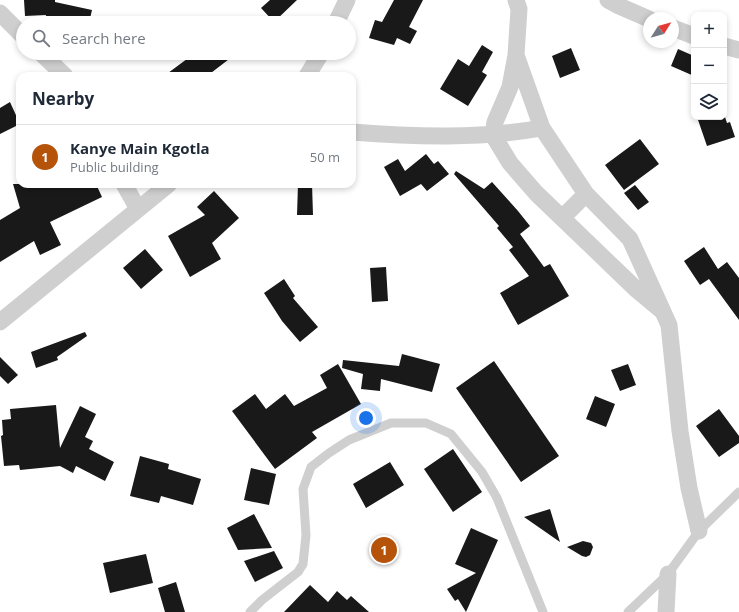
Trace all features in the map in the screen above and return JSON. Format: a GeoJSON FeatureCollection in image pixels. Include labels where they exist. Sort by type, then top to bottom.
{"type":"FeatureCollection","features":[{"type":"Feature","properties":{"kind":"street"},"geometry":{"type":"LineString","coordinates":[[339,16],[347,0]]}},
{"type":"Feature","properties":{"kind":"street"},"geometry":{"type":"LineString","coordinates":[[516,0],[519,9],[516,55],[510,87],[495,122],[493,135],[510,163],[536,193],[563,217],[636,290],[664,312]]}},
{"type":"Feature","properties":{"kind":"street"},"geometry":{"type":"LineString","coordinates":[[608,0],[643,16]]}},
{"type":"Feature","properties":{"kind":"street"},"geometry":{"type":"LineString","coordinates":[[0,13],[16,29]]}},
{"type":"Feature","properties":{"kind":"street"},"geometry":{"type":"LineString","coordinates":[[679,30],[691,35]]}},
{"type":"Feature","properties":{"kind":"street"},"geometry":{"type":"LineString","coordinates":[[727,47],[739,50]]}},
{"type":"Feature","properties":{"kind":"street"},"geometry":{"type":"LineString","coordinates":[[516,55],[542,128],[586,194],[630,239],[669,325],[672,342],[680,431],[689,488],[699,531]]}},
{"type":"Feature","properties":{"kind":"street"},"geometry":{"type":"LineString","coordinates":[[48,60],[61,72]]}},
{"type":"Feature","properties":{"kind":"street"},"geometry":{"type":"LineString","coordinates":[[310,72],[317,60]]}},
{"type":"Feature","properties":{"kind":"street"},"geometry":{"type":"LineString","coordinates":[[356,132],[404,136],[493,135],[542,128]]}},
{"type":"Feature","properties":{"kind":"street"},"geometry":{"type":"LineString","coordinates":[[126,188],[138,209]]}},
{"type":"Feature","properties":{"kind":"street"},"geometry":{"type":"LineString","coordinates":[[0,322],[164,188]]}},
{"type":"Feature","properties":{"kind":"street"},"geometry":{"type":"LineString","coordinates":[[563,217],[586,194]]}},
{"type":"Feature","properties":{"kind":"street"},"geometry":{"type":"LineString","coordinates":[[666,612],[668,574]]}},
{"type":"Feature","properties":{"kind":"lane"},"geometry":{"type":"LineString","coordinates":[[250,612],[262,600],[298,572],[303,564],[306,535],[303,489],[310,467],[349,440],[391,423],[426,423],[451,434],[482,472],[497,498],[543,612]]}},
{"type":"Feature","properties":{"kind":"lane"},"geometry":{"type":"LineString","coordinates":[[628,612],[668,574],[699,531],[739,492]]}},
{"type":"Feature","properties":{"kind":"building"},"geometry":{"type":"Polygon","coordinates":[[[24,0],[55,0],[55,2],[92,10],[91,16],[25,16],[24,0]]]}},
{"type":"Feature","properties":{"kind":"building"},"geometry":{"type":"Polygon","coordinates":[[[270,0],[297,0],[280,16],[268,16],[261,8],[270,0]]]}},
{"type":"Feature","properties":{"kind":"building"},"geometry":{"type":"Polygon","coordinates":[[[394,0],[423,0],[409,27],[417,31],[410,44],[397,38],[394,45],[369,38],[375,20],[382,22],[394,0]]]}},
{"type":"Feature","properties":{"kind":"building"},"geometry":{"type":"Polygon","coordinates":[[[482,45],[493,52],[482,72],[487,75],[468,106],[440,89],[458,59],[469,66],[482,45]]]}},
{"type":"Feature","properties":{"kind":"building"},"geometry":{"type":"Polygon","coordinates":[[[571,48],[580,70],[560,78],[552,56],[571,48]]]}},
{"type":"Feature","properties":{"kind":"building"},"geometry":{"type":"Polygon","coordinates":[[[678,49],[691,55],[691,75],[671,66],[678,49]]]}},
{"type":"Feature","properties":{"kind":"building"},"geometry":{"type":"Polygon","coordinates":[[[186,60],[228,60],[212,72],[169,72],[186,60]]]}},
{"type":"Feature","properties":{"kind":"building"},"geometry":{"type":"Polygon","coordinates":[[[10,102],[16,115],[16,126],[0,134],[0,108],[10,102]]]}},
{"type":"Feature","properties":{"kind":"building"},"geometry":{"type":"Polygon","coordinates":[[[698,120],[726,120],[727,123],[730,122],[735,137],[707,146],[698,120]]]}},
{"type":"Feature","properties":{"kind":"building"},"geometry":{"type":"Polygon","coordinates":[[[640,139],[659,164],[624,190],[605,165],[640,139]]]}},
{"type":"Feature","properties":{"kind":"building"},"geometry":{"type":"Polygon","coordinates":[[[426,154],[434,164],[438,161],[449,174],[427,191],[421,184],[400,196],[384,167],[398,159],[405,171],[426,154]]]}},
{"type":"Feature","properties":{"kind":"building"},"geometry":{"type":"Polygon","coordinates":[[[456,171],[484,189],[492,182],[530,226],[520,234],[544,267],[550,264],[569,296],[518,325],[500,293],[529,276],[509,250],[513,247],[497,228],[499,226],[454,174],[456,171]]]}},
{"type":"Feature","properties":{"kind":"building"},"geometry":{"type":"Polygon","coordinates":[[[13,184],[16,184],[16,188],[98,188],[102,197],[50,222],[61,245],[40,255],[34,241],[0,262],[0,220],[20,208],[13,184]]]}},
{"type":"Feature","properties":{"kind":"building"},"geometry":{"type":"Polygon","coordinates":[[[635,185],[649,202],[638,210],[624,193],[635,185]]]}},
{"type":"Feature","properties":{"kind":"building"},"geometry":{"type":"Polygon","coordinates":[[[298,188],[312,188],[313,215],[297,215],[298,188]]]}},
{"type":"Feature","properties":{"kind":"building"},"geometry":{"type":"Polygon","coordinates":[[[214,191],[239,218],[212,243],[221,259],[190,277],[168,236],[205,215],[197,207],[214,191]]]}},
{"type":"Feature","properties":{"kind":"building"},"geometry":{"type":"Polygon","coordinates":[[[704,247],[718,269],[727,262],[739,278],[739,320],[709,279],[700,285],[684,261],[704,247]]]}},
{"type":"Feature","properties":{"kind":"building"},"geometry":{"type":"Polygon","coordinates":[[[145,249],[163,270],[141,289],[123,268],[145,249]]]}},
{"type":"Feature","properties":{"kind":"building"},"geometry":{"type":"Polygon","coordinates":[[[386,267],[388,301],[372,302],[370,268],[386,267]]]}},
{"type":"Feature","properties":{"kind":"building"},"geometry":{"type":"Polygon","coordinates":[[[284,279],[295,296],[293,298],[318,327],[300,342],[282,321],[264,293],[284,279]]]}},
{"type":"Feature","properties":{"kind":"building"},"geometry":{"type":"Polygon","coordinates":[[[85,332],[87,336],[57,357],[58,360],[36,368],[31,352],[85,332]]]}},
{"type":"Feature","properties":{"kind":"building"},"geometry":{"type":"Polygon","coordinates":[[[402,354],[440,364],[432,392],[381,379],[380,391],[361,389],[363,374],[342,368],[343,360],[399,366],[402,354]]]}},
{"type":"Feature","properties":{"kind":"building"},"geometry":{"type":"Polygon","coordinates":[[[0,357],[18,375],[8,384],[0,376],[0,357]]]}},
{"type":"Feature","properties":{"kind":"building"},"geometry":{"type":"Polygon","coordinates":[[[494,361],[559,456],[521,482],[456,388],[494,361]]]}},
{"type":"Feature","properties":{"kind":"building"},"geometry":{"type":"Polygon","coordinates":[[[338,364],[361,404],[312,432],[317,438],[275,469],[232,411],[255,394],[266,409],[285,394],[294,406],[327,388],[320,375],[338,364]]]}},
{"type":"Feature","properties":{"kind":"building"},"geometry":{"type":"Polygon","coordinates":[[[628,364],[636,385],[620,391],[611,370],[628,364]]]}},
{"type":"Feature","properties":{"kind":"building"},"geometry":{"type":"Polygon","coordinates":[[[595,396],[615,404],[606,427],[586,419],[595,396]]]}},
{"type":"Feature","properties":{"kind":"building"},"geometry":{"type":"Polygon","coordinates":[[[56,405],[60,448],[80,406],[96,414],[85,437],[93,441],[89,449],[114,462],[105,481],[76,466],[73,473],[60,466],[20,470],[19,465],[4,466],[1,436],[3,435],[2,420],[11,419],[10,409],[56,405]]]}},
{"type":"Feature","properties":{"kind":"building"},"geometry":{"type":"Polygon","coordinates":[[[719,409],[739,436],[739,443],[719,457],[696,426],[719,409]]]}},
{"type":"Feature","properties":{"kind":"building"},"geometry":{"type":"Polygon","coordinates":[[[453,449],[482,492],[453,512],[424,469],[453,449]]]}},
{"type":"Feature","properties":{"kind":"building"},"geometry":{"type":"Polygon","coordinates":[[[140,456],[169,464],[168,469],[201,479],[193,505],[161,496],[159,503],[130,496],[140,456]]]}},
{"type":"Feature","properties":{"kind":"building"},"geometry":{"type":"Polygon","coordinates":[[[390,462],[404,485],[366,508],[353,484],[390,462]]]}},
{"type":"Feature","properties":{"kind":"building"},"geometry":{"type":"Polygon","coordinates":[[[251,468],[276,474],[269,505],[244,500],[251,468]]]}},
{"type":"Feature","properties":{"kind":"building"},"geometry":{"type":"Polygon","coordinates":[[[550,509],[560,542],[524,517],[550,509]]]}},
{"type":"Feature","properties":{"kind":"building"},"geometry":{"type":"Polygon","coordinates":[[[254,514],[272,548],[238,550],[227,528],[254,514]]]}},
{"type":"Feature","properties":{"kind":"building"},"geometry":{"type":"Polygon","coordinates":[[[471,528],[498,540],[466,612],[458,599],[455,601],[447,589],[476,573],[455,564],[471,528]]]}},
{"type":"Feature","properties":{"kind":"building"},"geometry":{"type":"Polygon","coordinates":[[[583,541],[591,543],[593,547],[590,555],[586,557],[567,547],[583,541]]]}},
{"type":"Feature","properties":{"kind":"building"},"geometry":{"type":"Polygon","coordinates":[[[274,551],[283,568],[255,582],[244,561],[274,551]]]}},
{"type":"Feature","properties":{"kind":"building"},"geometry":{"type":"Polygon","coordinates":[[[146,554],[153,583],[110,593],[103,563],[146,554]]]}},
{"type":"Feature","properties":{"kind":"building"},"geometry":{"type":"Polygon","coordinates":[[[176,582],[185,612],[165,612],[158,588],[176,582]]]}},
{"type":"Feature","properties":{"kind":"building"},"geometry":{"type":"Polygon","coordinates":[[[310,585],[328,602],[337,591],[347,600],[351,596],[369,612],[284,612],[310,585]]]}},
{"type":"Feature","properties":{"kind":"place","name":"Kanye Main Kgotla"},"geometry":{"type":"Point","coordinates":[384,550]}}]}
